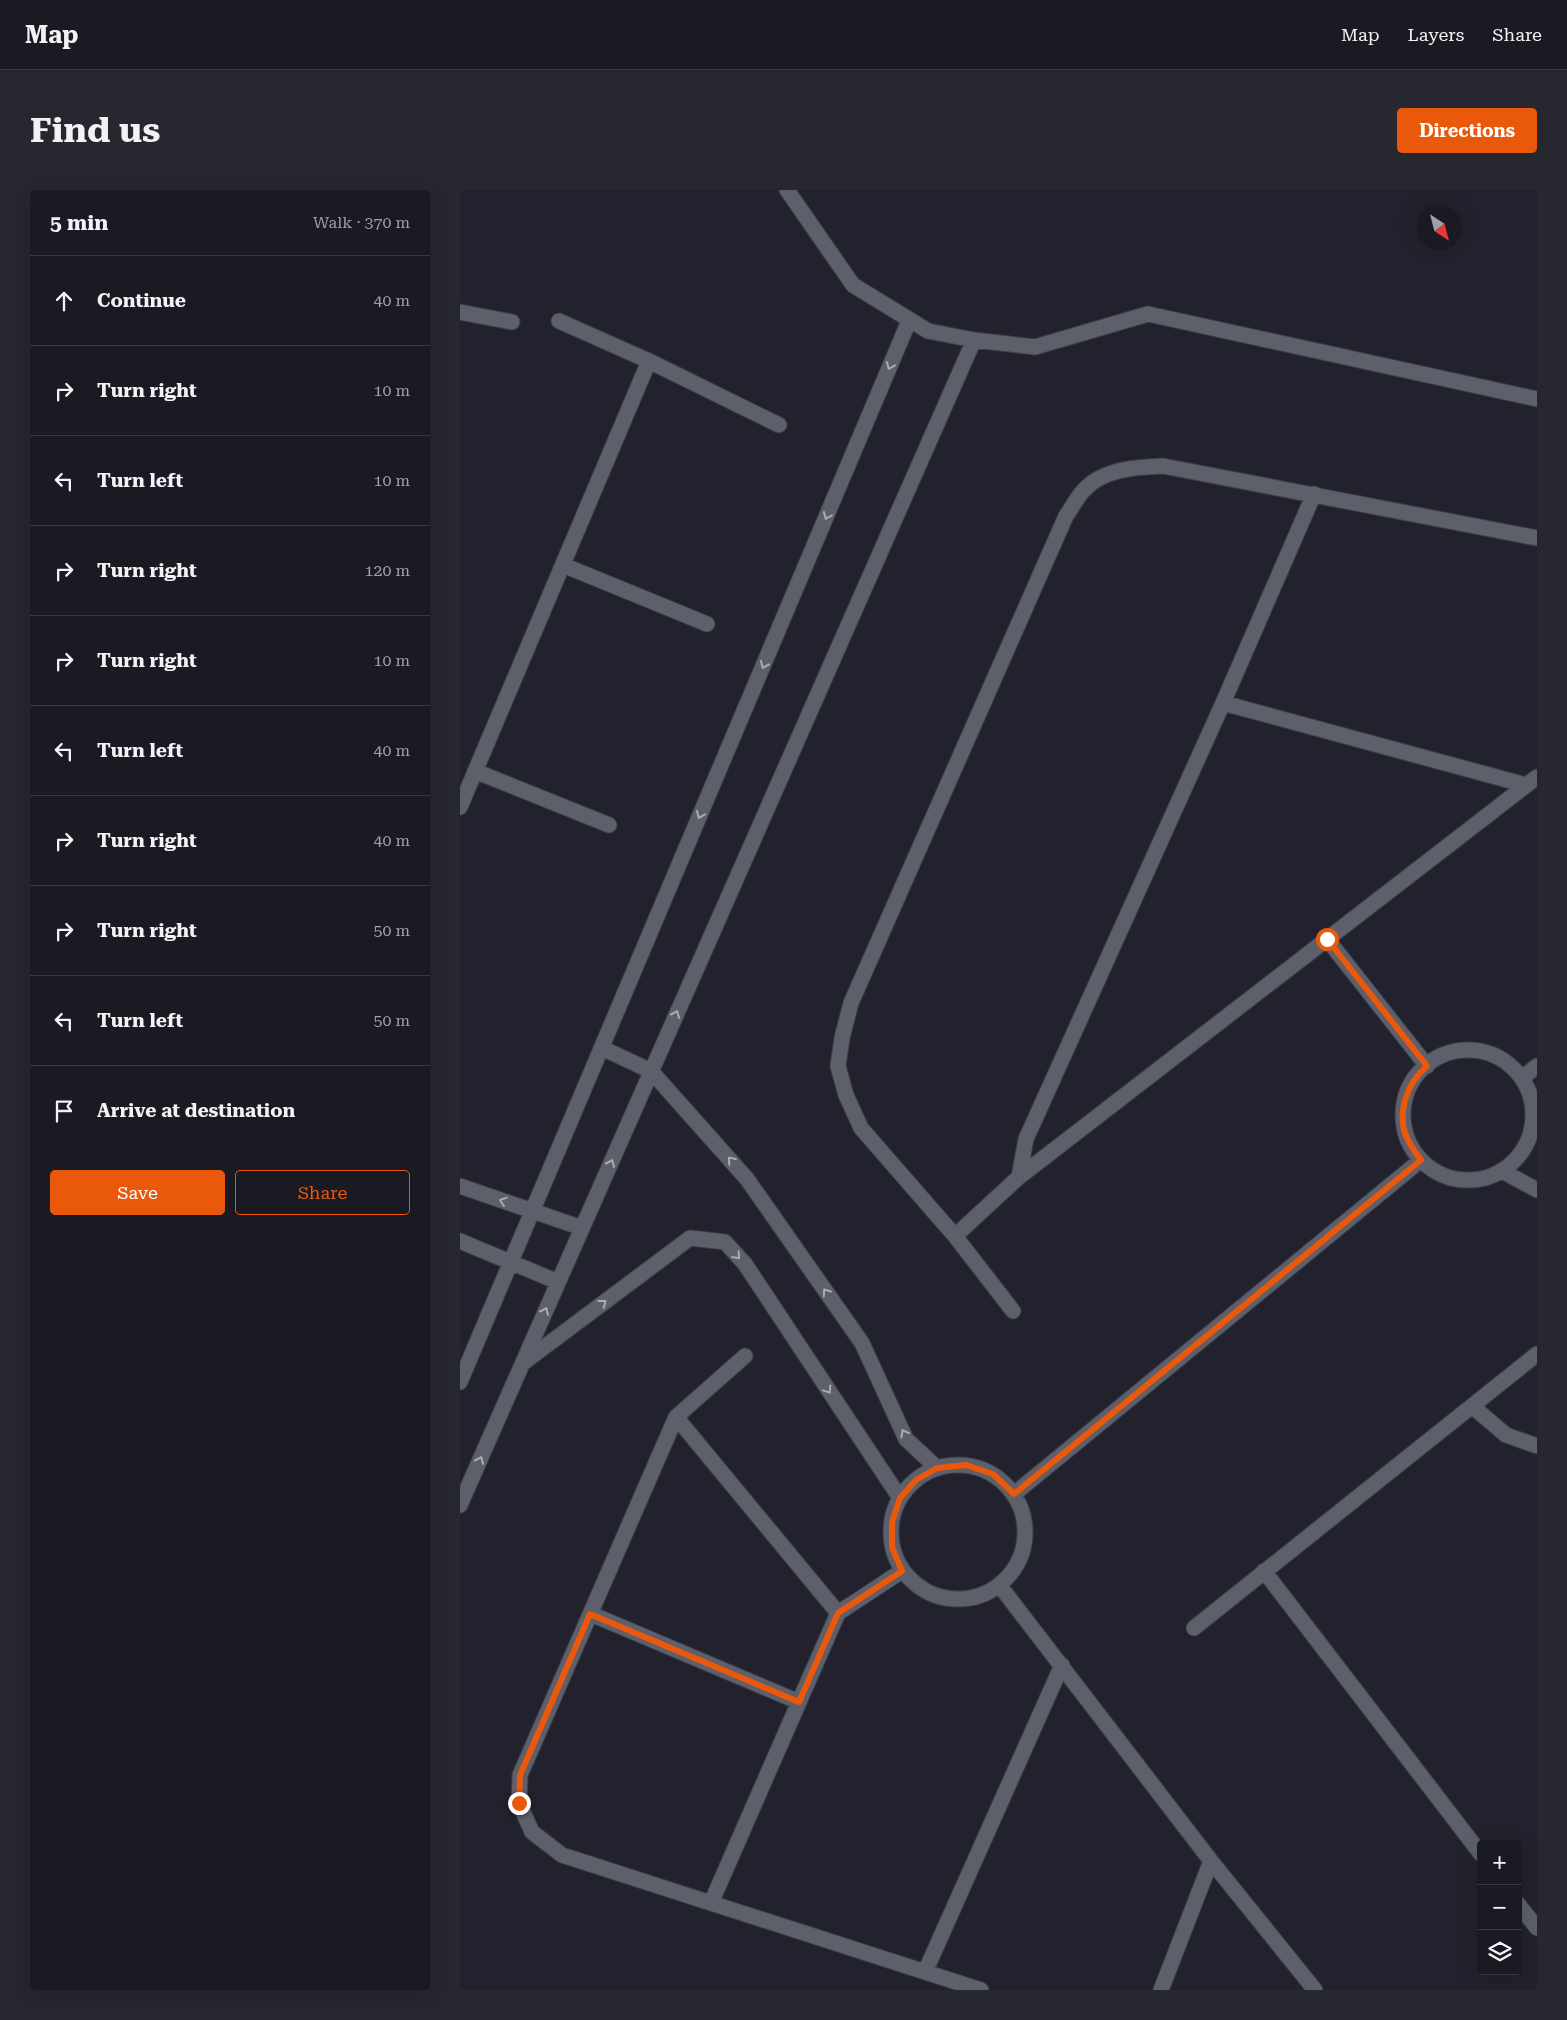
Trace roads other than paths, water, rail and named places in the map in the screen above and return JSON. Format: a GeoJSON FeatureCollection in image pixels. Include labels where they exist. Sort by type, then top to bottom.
{"type":"FeatureCollection","features":[{"type":"Feature","properties":{"kind":"street"},"geometry":{"type":"LineString","coordinates":[[787,190],[853,285],[928,331],[974,340],[1035,347],[1148,314],[1537,399]]}},
{"type":"Feature","properties":{"kind":"street"},"geometry":{"type":"LineString","coordinates":[[460,312],[512,322]]}},
{"type":"Feature","properties":{"kind":"street"},"geometry":{"type":"LineString","coordinates":[[559,321],[649,361],[780,425]]}},
{"type":"Feature","properties":{"kind":"street"},"geometry":{"type":"LineString","coordinates":[[460,1382],[909,321]]}},
{"type":"Feature","properties":{"kind":"street"},"geometry":{"type":"LineString","coordinates":[[460,1505],[974,340]]}},
{"type":"Feature","properties":{"kind":"street"},"geometry":{"type":"LineString","coordinates":[[460,807],[649,361]]}},
{"type":"Feature","properties":{"kind":"street"},"geometry":{"type":"LineString","coordinates":[[1013,1311],[955,1236],[861,1128],[846,1094],[838,1066],[842,1038],[851,1003],[1066,516],[1084,489],[1104,476],[1133,467],[1163,466],[1537,538]]}},
{"type":"Feature","properties":{"kind":"street"},"geometry":{"type":"LineString","coordinates":[[1018,1177],[1026,1139],[1223,703],[1314,494]]}},
{"type":"Feature","properties":{"kind":"street"},"geometry":{"type":"LineString","coordinates":[[562,565],[707,624]]}},
{"type":"Feature","properties":{"kind":"street"},"geometry":{"type":"LineString","coordinates":[[1223,703],[1532,781]]}},
{"type":"Feature","properties":{"kind":"street"},"geometry":{"type":"LineString","coordinates":[[475,771],[609,825]]}},
{"type":"Feature","properties":{"kind":"street"},"geometry":{"type":"LineString","coordinates":[[955,1236],[1018,1177],[1532,781]]}},
{"type":"Feature","properties":{"kind":"street"},"geometry":{"type":"LineString","coordinates":[[1327,939],[1427,1066]]}},
{"type":"Feature","properties":{"kind":"street"},"geometry":{"type":"LineString","coordinates":[[602,1048],[651,1071],[747,1179],[862,1343],[906,1438],[937,1468]]}},
{"type":"Feature","properties":{"kind":"street"},"geometry":{"type":"LineString","coordinates":[[1479,1050],[1500,1058],[1518,1072],[1522,1078],[1530,1092],[1534,1114],[1531,1136],[1520,1156],[1502,1171],[1481,1180],[1458,1180],[1436,1173],[1421,1160],[1407,1139],[1402,1117],[1406,1094],[1418,1074],[1435,1059],[1456,1051],[1479,1050]]}},
{"type":"Feature","properties":{"kind":"street"},"geometry":{"type":"LineString","coordinates":[[1522,1078],[1537,1066]]}},
{"type":"Feature","properties":{"kind":"street"},"geometry":{"type":"LineString","coordinates":[[1014,1494],[1421,1160]]}},
{"type":"Feature","properties":{"kind":"street"},"geometry":{"type":"LineString","coordinates":[[1502,1171],[1537,1190]]}},
{"type":"Feature","properties":{"kind":"street"},"geometry":{"type":"LineString","coordinates":[[460,1186],[582,1228]]}},
{"type":"Feature","properties":{"kind":"street"},"geometry":{"type":"LineString","coordinates":[[522,1364],[690,1238],[724,1242],[744,1264],[900,1498]]}},
{"type":"Feature","properties":{"kind":"street"},"geometry":{"type":"LineString","coordinates":[[460,1241],[558,1282]]}},
{"type":"Feature","properties":{"kind":"street"},"geometry":{"type":"LineString","coordinates":[[1194,1628],[1537,1354]]}},
{"type":"Feature","properties":{"kind":"street"},"geometry":{"type":"LineString","coordinates":[[745,1356],[676,1416],[520,1775],[519,1803],[532,1832],[562,1855],[980,1990]]}},
{"type":"Feature","properties":{"kind":"street"},"geometry":{"type":"LineString","coordinates":[[1472,1406],[1506,1435],[1537,1446]]}},
{"type":"Feature","properties":{"kind":"street"},"geometry":{"type":"LineString","coordinates":[[676,1416],[838,1613]]}},
{"type":"Feature","properties":{"kind":"street"},"geometry":{"type":"LineString","coordinates":[[966,1465],[993,1474],[1014,1494],[1026,1525],[1020,1559],[1000,1586],[966,1600],[930,1594],[902,1571],[892,1547],[892,1522],[900,1498],[916,1480],[937,1468],[966,1465]]}},
{"type":"Feature","properties":{"kind":"street"},"geometry":{"type":"LineString","coordinates":[[712,1903],[838,1613],[902,1571]]}},
{"type":"Feature","properties":{"kind":"street"},"geometry":{"type":"LineString","coordinates":[[1264,1571],[1477,1849]]}},
{"type":"Feature","properties":{"kind":"street"},"geometry":{"type":"LineString","coordinates":[[1000,1586],[1212,1861],[1315,1990]]}},
{"type":"Feature","properties":{"kind":"street"},"geometry":{"type":"LineString","coordinates":[[590,1614],[799,1702]]}},
{"type":"Feature","properties":{"kind":"street"},"geometry":{"type":"LineString","coordinates":[[925,1972],[1062,1664]]}},
{"type":"Feature","properties":{"kind":"street"},"geometry":{"type":"LineString","coordinates":[[1161,1990],[1212,1861]]}},
{"type":"Feature","properties":{"kind":"street"},"geometry":{"type":"LineString","coordinates":[[1522,1909],[1537,1928]]}}]}
